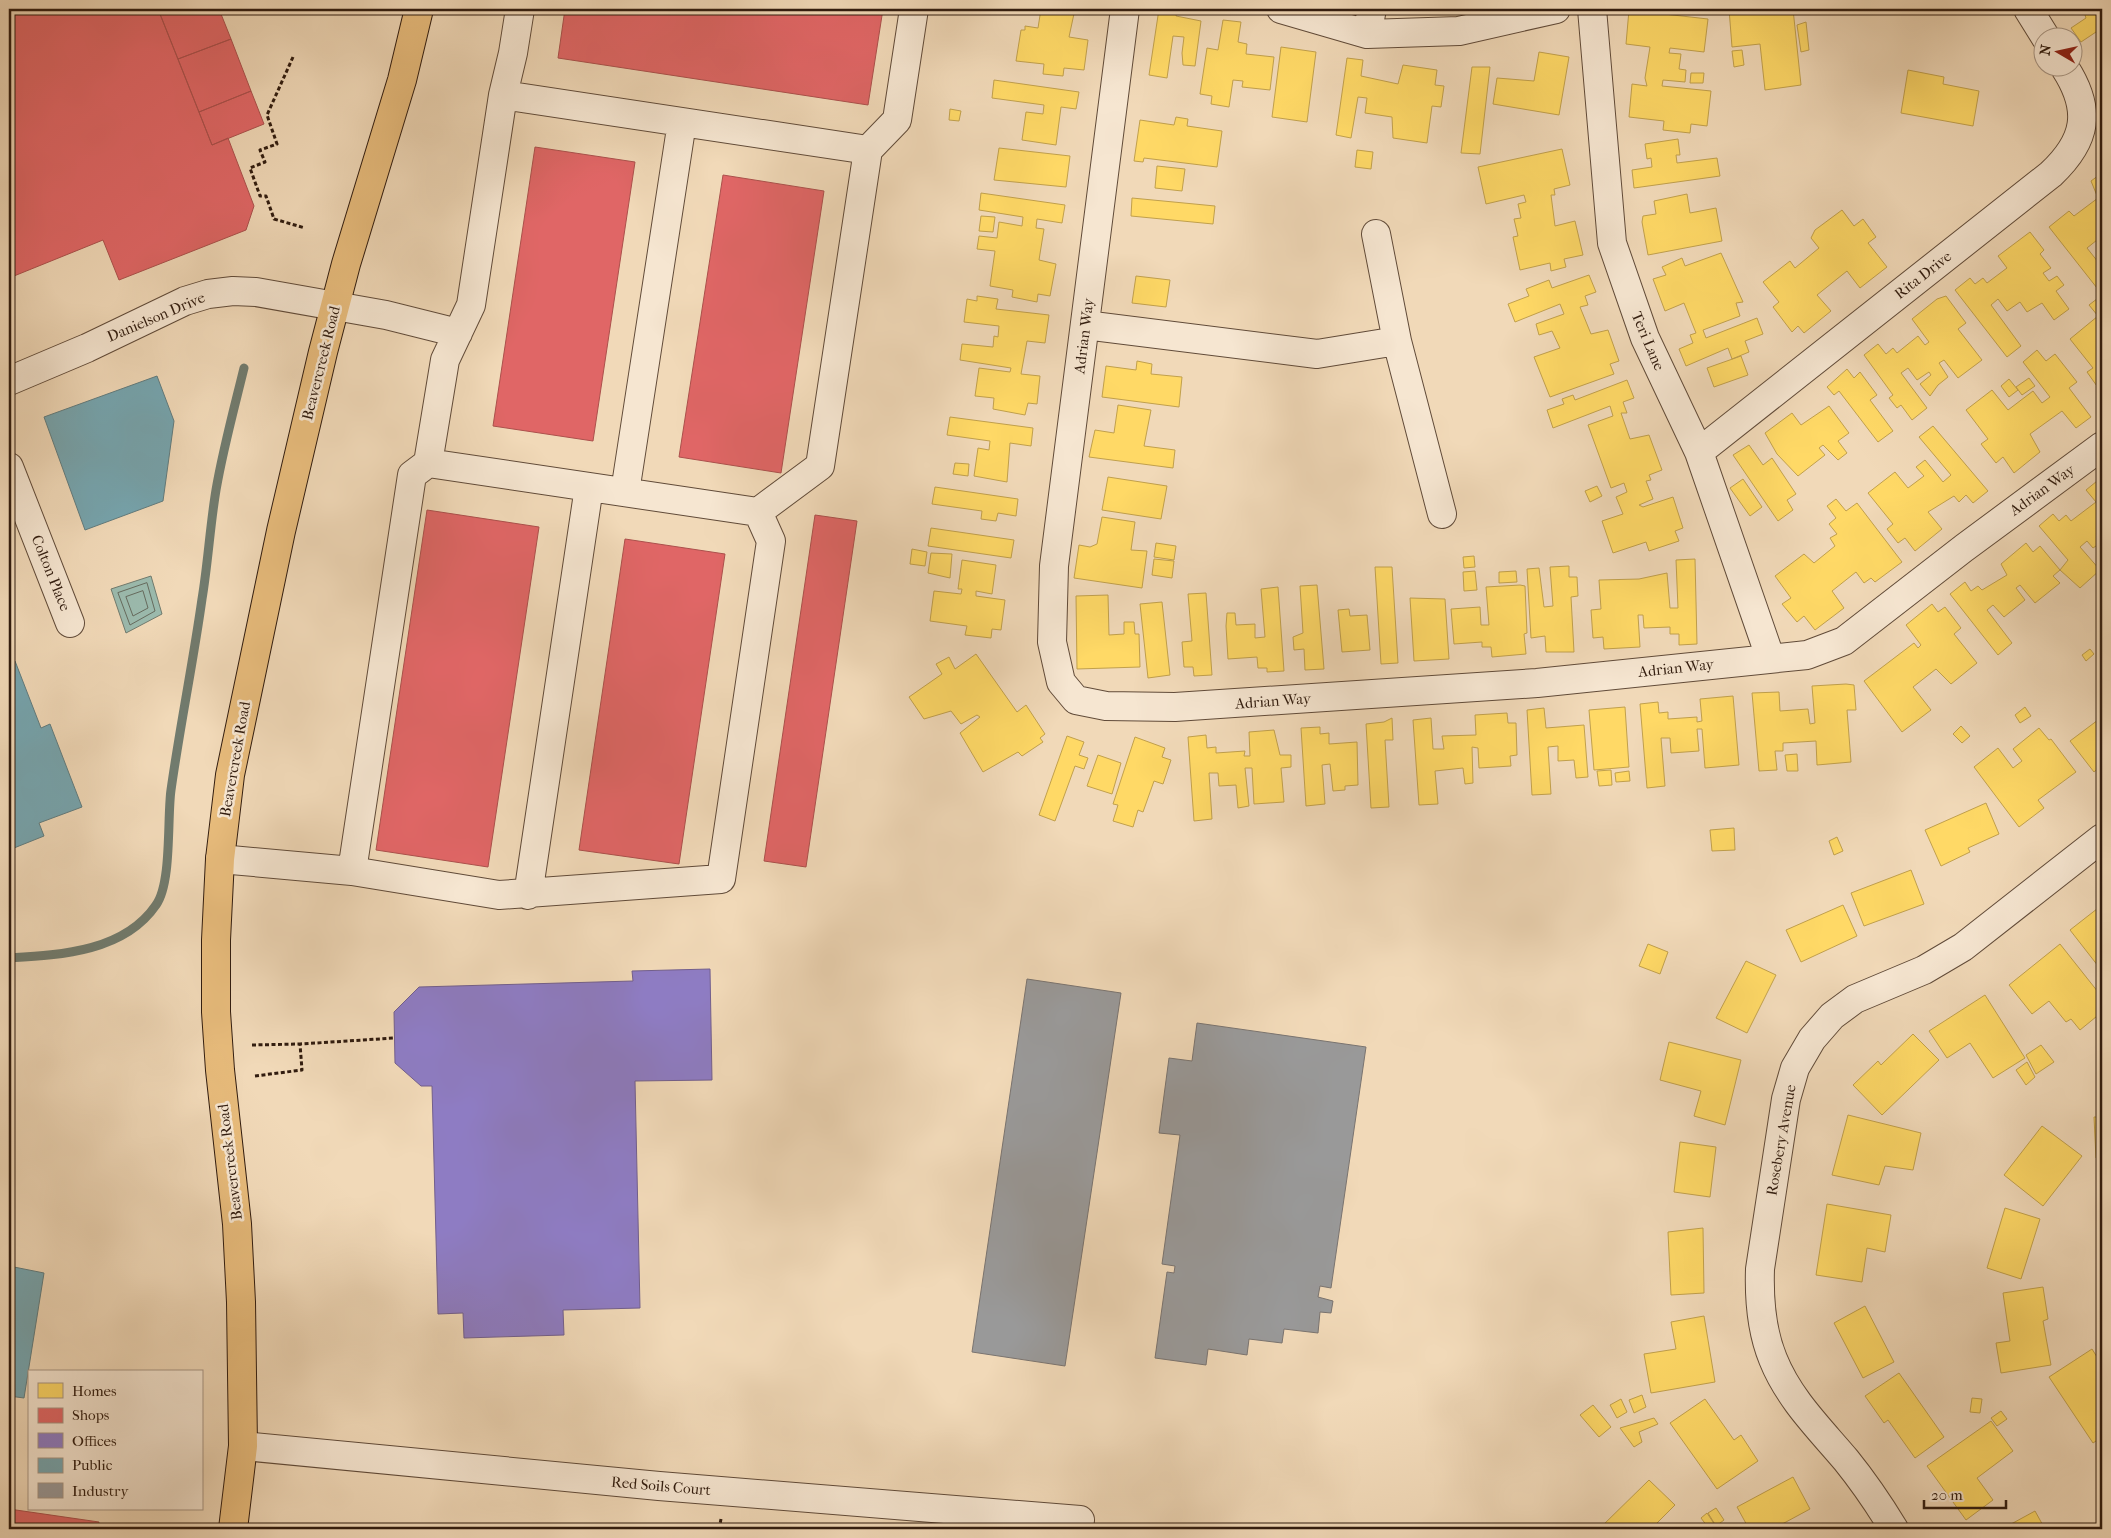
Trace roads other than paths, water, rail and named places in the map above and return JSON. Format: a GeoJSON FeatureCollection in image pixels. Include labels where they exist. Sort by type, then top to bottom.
{"type":"FeatureCollection","features":[{"type":"Feature","properties":{"kind":"main road","name":"Beavercreek Road"},"geometry":{"type":"LineString","coordinates":[[234,1529],[243,1446],[241,1302],[237,1224],[222,1088],[216,1012],[216,940],[220,859],[230,775],[281,531],[335,306],[402,80],[419,9]]}},
{"type":"Feature","properties":{"kind":"street"},"geometry":{"type":"LineString","coordinates":[[352,871],[412,475],[428,463],[445,360],[471,305],[503,95],[513,53],[520,9]]}},
{"type":"Feature","properties":{"kind":"street"},"geometry":{"type":"LineString","coordinates":[[428,463],[758,512],[820,466],[868,150],[897,120],[914,9]]}},
{"type":"Feature","properties":{"kind":"street","name":"Adrian Way"},"geometry":{"type":"LineString","coordinates":[[1125,9],[1054,566],[1052,642],[1061,682],[1076,700],[1106,706],[1184,707],[1537,683],[1807,654],[1844,641],[1964,548],[2102,446]]}},
{"type":"Feature","properties":{"kind":"street"},"geometry":{"type":"LineString","coordinates":[[1281,9],[1459,31],[1556,9]]}},
{"type":"Feature","properties":{"kind":"street","name":"Teri Lane"},"geometry":{"type":"LineString","coordinates":[[1592,9],[1612,243],[1645,338],[1699,452],[1770,657]]}},
{"type":"Feature","properties":{"kind":"street"},"geometry":{"type":"LineString","coordinates":[[2028,9],[2040,28]]}},
{"type":"Feature","properties":{"kind":"street","name":"Rita Drive"},"geometry":{"type":"LineString","coordinates":[[1699,452],[2051,174],[2069,157],[2084,124],[2078,87],[2072,78]]}},
{"type":"Feature","properties":{"kind":"street"},"geometry":{"type":"LineString","coordinates":[[503,95],[868,150]]}},
{"type":"Feature","properties":{"kind":"street"},"geometry":{"type":"LineString","coordinates":[[626,492],[682,122]]}},
{"type":"Feature","properties":{"kind":"street"},"geometry":{"type":"LineString","coordinates":[[1376,234],[1398,341],[1442,514]]}},
{"type":"Feature","properties":{"kind":"street","name":"Danielson Drive"},"geometry":{"type":"LineString","coordinates":[[9,382],[185,301],[208,294],[233,291],[256,292],[386,315],[458,333]]}},
{"type":"Feature","properties":{"kind":"street"},"geometry":{"type":"LineString","coordinates":[[1085,325],[1317,354],[1398,341]]}},
{"type":"Feature","properties":{"kind":"street","name":"Colton Place"},"geometry":{"type":"LineString","coordinates":[[9,467],[70,623]]}},
{"type":"Feature","properties":{"kind":"street"},"geometry":{"type":"LineString","coordinates":[[528,895],[589,487]]}},
{"type":"Feature","properties":{"kind":"street"},"geometry":{"type":"LineString","coordinates":[[220,859],[352,871],[499,895],[528,895],[720,879],[771,541],[758,512]]}},
{"type":"Feature","properties":{"kind":"street","name":"Rosebery Avenue"},"geometry":{"type":"LineString","coordinates":[[1889,1527],[1847,1462],[1789,1392],[1772,1358],[1762,1318],[1759,1295],[1760,1269],[1786,1099],[1793,1076],[1812,1039],[1832,1016],[1855,999],[1924,970],[1964,947],[2102,838]]}},
{"type":"Feature","properties":{"kind":"street","name":"Red Soils Court"},"geometry":{"type":"LineString","coordinates":[[243,1446],[659,1486],[1080,1520]]}},
{"type":"Feature","properties":{"kind":"water"},"geometry":{"type":"Polygon","coordinates":[[[151,576],[162,614],[126,633],[111,589],[151,576]]]}},
{"type":"Feature","properties":{"kind":"waterway"},"geometry":{"type":"LineString","coordinates":[[9,958],[69,952],[109,942],[127,933],[143,921],[156,905],[161,895],[167,866],[171,790],[206,572],[216,490],[225,444],[244,368]]}}]}
